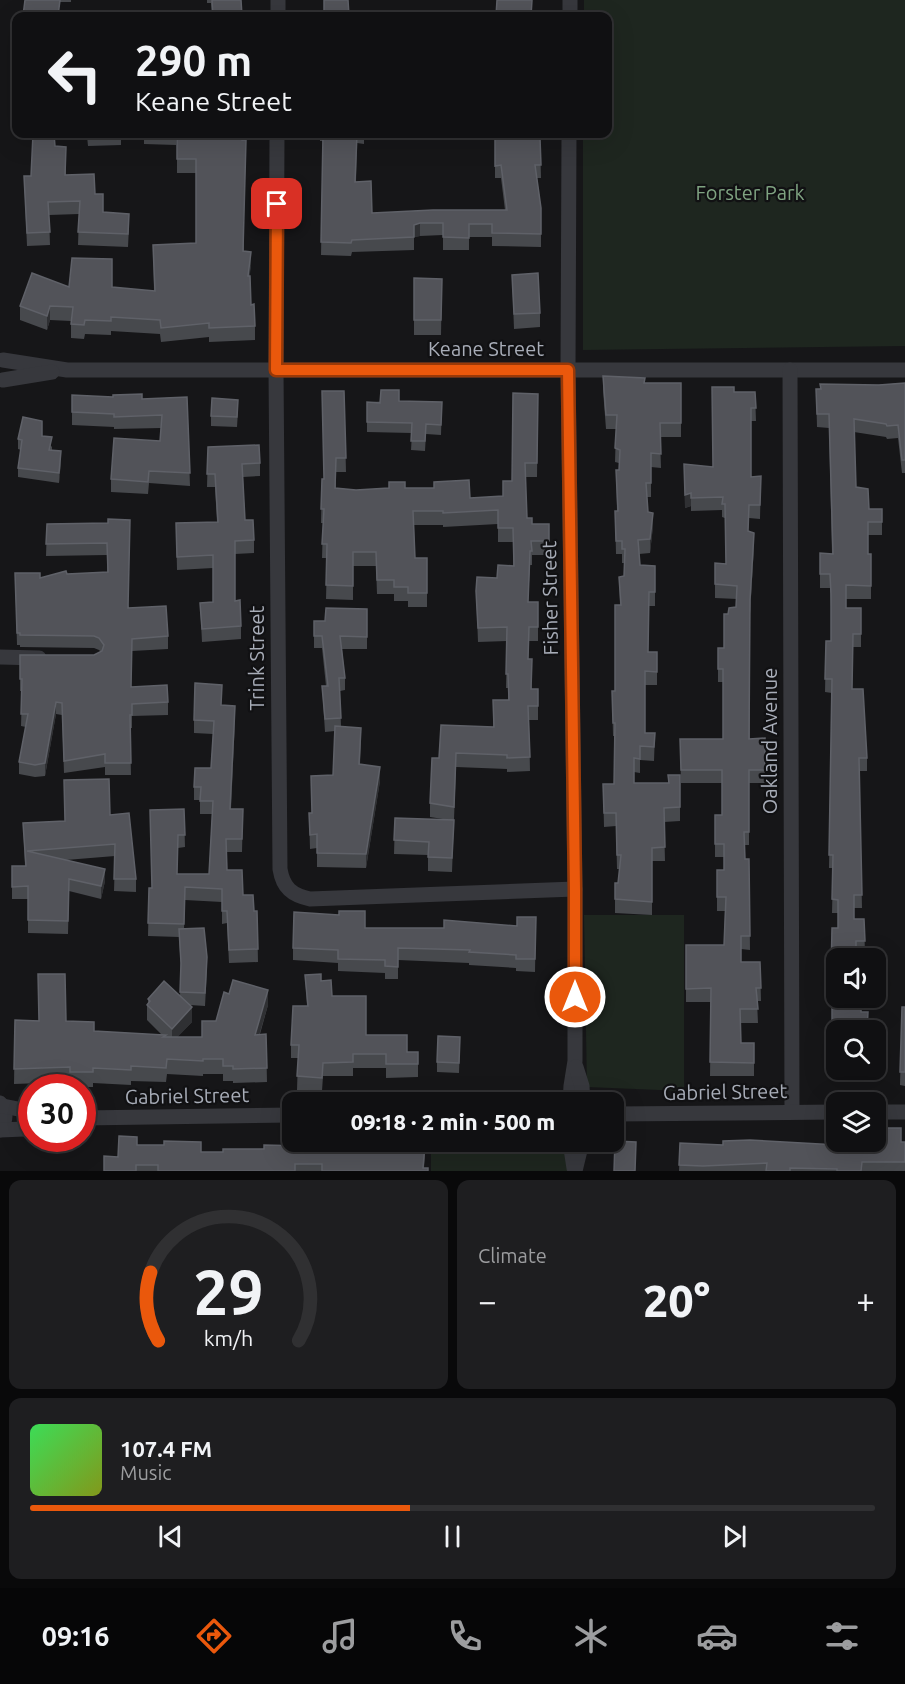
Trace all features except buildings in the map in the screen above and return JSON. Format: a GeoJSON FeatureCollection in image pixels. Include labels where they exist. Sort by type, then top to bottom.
{"type":"FeatureCollection","features":[{"type":"Feature","properties":{"kind":"street","name":"Trink Street"},"geometry":{"type":"LineString","coordinates":[[277,138],[276,370],[280,869],[282,879],[287,889],[297,896],[310,899],[575,890]]}},
{"type":"Feature","properties":{"kind":"street","name":"Fisher Street"},"geometry":{"type":"LineString","coordinates":[[569,138],[568,370],[575,890],[575,1061],[571,1092]]}},
{"type":"Feature","properties":{"kind":"street","name":"Keane Street"},"geometry":{"type":"LineString","coordinates":[[2,358],[67,370],[905,370]]}},
{"type":"Feature","properties":{"kind":"street"},"geometry":{"type":"LineString","coordinates":[[2,358],[6,370],[2,383]]}},
{"type":"Feature","properties":{"kind":"street","name":"Keane Street"},"geometry":{"type":"LineString","coordinates":[[2,383],[67,370]]}},
{"type":"Feature","properties":{"kind":"street","name":"Oakland Avenue"},"geometry":{"type":"LineString","coordinates":[[789,370],[792,1112]]}},
{"type":"Feature","properties":{"kind":"street"},"geometry":{"type":"LineString","coordinates":[[0,657],[59,658]]}},
{"type":"Feature","properties":{"kind":"street","name":"Fisher Street"},"geometry":{"type":"LineString","coordinates":[[575,1061],[582,1092]]}},
{"type":"Feature","properties":{"kind":"street"},"geometry":{"type":"LineString","coordinates":[[1,1104],[18,1109]]}},
{"type":"Feature","properties":{"kind":"street"},"geometry":{"type":"LineString","coordinates":[[1,1104],[5,1119],[0,1130],[18,1129]]}},
{"type":"Feature","properties":{"kind":"street","name":"Gabriel Street"},"geometry":{"type":"LineString","coordinates":[[624,1114],[826,1112]]}},
{"type":"Feature","properties":{"kind":"street"},"geometry":{"type":"LineString","coordinates":[[886,1112],[905,1112]]}},
{"type":"Feature","properties":{"kind":"street","name":"Gabriel Street"},"geometry":{"type":"LineString","coordinates":[[96,1118],[282,1115]]}},
{"type":"Feature","properties":{"kind":"street"},"geometry":{"type":"LineString","coordinates":[[571,1152],[574,1171]]}},
{"type":"Feature","properties":{"kind":"street"},"geometry":{"type":"LineString","coordinates":[[574,1171],[579,1152]]}},
{"type":"Feature","properties":{"kind":"green space","name":"Forster Park"},"geometry":{"type":"Polygon","coordinates":[[[584,0],[905,0],[905,346],[583,350],[583,138],[612,138],[612,12],[584,12],[584,0]]]}},
{"type":"Feature","properties":{"kind":"green space"},"geometry":{"type":"Polygon","coordinates":[[[584,915],[684,915],[684,1091],[587,1087],[584,915]]]}},
{"type":"Feature","properties":{"kind":"green space"},"geometry":{"type":"Polygon","coordinates":[[[431,1152],[568,1152],[569,1171],[431,1171],[431,1152]]]}},
{"type":"Feature","properties":{"kind":"route"},"geometry":{"type":"LineString","coordinates":[[277,204],[276,370],[568,370],[575,997]]}}]}
